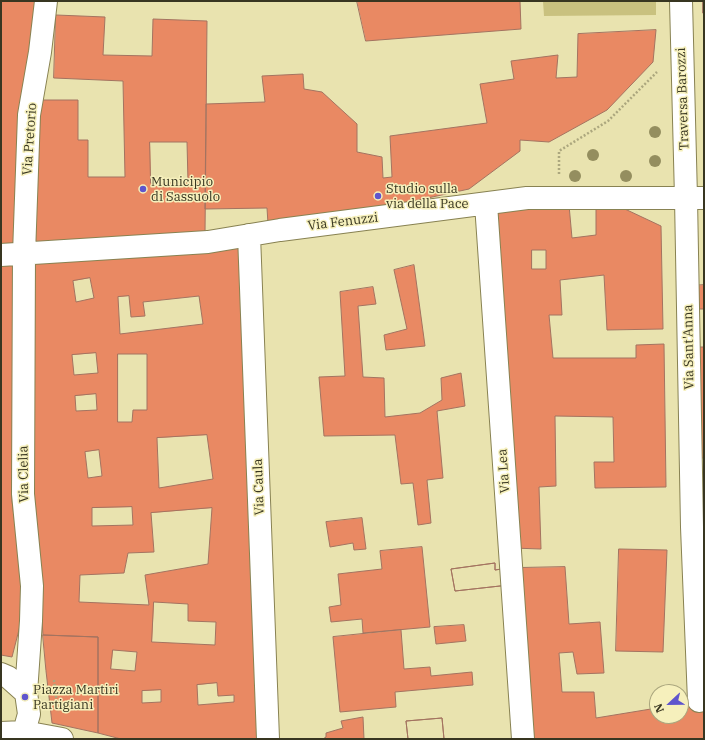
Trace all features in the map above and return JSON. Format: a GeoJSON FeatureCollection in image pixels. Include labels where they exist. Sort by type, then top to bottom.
{"type":"FeatureCollection","features":[{"type":"Feature","properties":{"kind":"street","name":"Via Pretorio"},"geometry":{"type":"LineString","coordinates":[[24,254],[29,115],[40,52],[46,1]]}},
{"type":"Feature","properties":{"kind":"street","name":"Traversa Barozzi"},"geometry":{"type":"LineString","coordinates":[[681,1],[683,70],[695,198]]}},
{"type":"Feature","properties":{"kind":"street","name":"Via Fenuzzi"},"geometry":{"type":"LineString","coordinates":[[1,255],[208,242],[249,235],[526,198],[695,198]]}},
{"type":"Feature","properties":{"kind":"street","name":"Via Sant'Anna"},"geometry":{"type":"LineString","coordinates":[[695,198],[699,701]]}},
{"type":"Feature","properties":{"kind":"street","name":"Via Lea"},"geometry":{"type":"LineString","coordinates":[[486,204],[523,739]]}},
{"type":"Feature","properties":{"kind":"street","name":"Via Caula"},"geometry":{"type":"LineString","coordinates":[[249,235],[268,739]]}},
{"type":"Feature","properties":{"kind":"street","name":"Via Clelia"},"geometry":{"type":"LineString","coordinates":[[24,254],[23,494],[32,586],[26,693]]}},
{"type":"Feature","properties":{"kind":"street"},"geometry":{"type":"LineString","coordinates":[[1,674],[8,677],[26,693],[29,714],[24,732]]}},
{"type":"Feature","properties":{"kind":"street"},"geometry":{"type":"LineString","coordinates":[[1,733],[24,732],[62,739]]}},
{"type":"Feature","properties":{"kind":"path"},"geometry":{"type":"LineString","coordinates":[[560,198],[559,151],[608,121],[659,71],[683,70]]}},
{"type":"Feature","properties":{"kind":"shaded area"},"geometry":{"type":"Polygon","coordinates":[[[543,1],[656,1],[656,15],[544,16],[543,1]]]}},
{"type":"Feature","properties":{"kind":"building"},"geometry":{"type":"Polygon","coordinates":[[[1,1],[35,1],[19,244],[1,245],[1,1]]]}},
{"type":"Feature","properties":{"kind":"building"},"geometry":{"type":"Polygon","coordinates":[[[357,1],[520,1],[521,29],[366,41],[357,1]]]}},
{"type":"Feature","properties":{"kind":"building"},"geometry":{"type":"Polygon","coordinates":[[[704,1],[704,13],[703,13],[704,1]]]}},
{"type":"Feature","properties":{"kind":"building"},"geometry":{"type":"Polygon","coordinates":[[[56,15],[105,17],[103,55],[152,56],[153,19],[207,21],[205,234],[29,245],[39,100],[78,100],[78,140],[88,140],[88,177],[125,177],[123,81],[54,78],[56,15]],[[150,142],[151,183],[188,182],[187,142],[150,142]]]}},
{"type":"Feature","properties":{"kind":"building"},"geometry":{"type":"Polygon","coordinates":[[[656,30],[653,62],[607,110],[549,142],[520,140],[520,151],[469,189],[382,208],[268,224],[267,208],[205,209],[206,104],[265,102],[262,76],[303,74],[304,89],[322,92],[357,124],[357,152],[382,157],[383,178],[392,177],[390,136],[487,123],[480,84],[514,79],[511,61],[558,55],[556,78],[577,77],[578,34],[656,30]]]}},
{"type":"Feature","properties":{"kind":"building"},"geometry":{"type":"Polygon","coordinates":[[[610,202],[661,226],[663,329],[607,330],[604,275],[560,280],[562,315],[549,315],[553,358],[636,358],[636,345],[664,344],[666,487],[595,488],[594,462],[614,462],[613,417],[555,416],[556,486],[539,487],[541,549],[512,548],[492,208],[569,205],[572,238],[596,235],[596,206],[610,202]],[[532,250],[532,269],[546,269],[546,250],[532,250]]]}},
{"type":"Feature","properties":{"kind":"building"},"geometry":{"type":"Polygon","coordinates":[[[483,213],[508,568],[495,570],[495,563],[451,569],[455,591],[509,585],[520,739],[444,739],[442,718],[406,721],[408,739],[364,739],[363,717],[341,721],[343,728],[326,733],[326,737],[323,739],[274,739],[255,243],[483,213]],[[414,265],[394,270],[407,329],[384,335],[386,350],[425,346],[414,265]],[[373,287],[340,292],[345,376],[319,377],[324,436],[395,435],[401,484],[413,483],[418,525],[431,523],[427,480],[443,478],[437,411],[465,406],[461,373],[441,378],[442,400],[420,413],[385,417],[384,378],[363,377],[358,306],[376,304],[373,287]],[[362,518],[326,522],[330,547],[353,543],[354,550],[366,549],[362,518]],[[422,547],[380,551],[382,569],[338,574],[341,605],[329,607],[331,622],[362,619],[363,633],[430,627],[422,547]],[[464,625],[434,627],[436,644],[466,641],[464,625]],[[401,630],[333,637],[340,712],[396,707],[395,692],[473,685],[472,672],[431,676],[430,667],[404,669],[401,630]]]}},
{"type":"Feature","properties":{"kind":"building"},"geometry":{"type":"Polygon","coordinates":[[[483,213],[508,568],[495,570],[495,563],[451,569],[455,591],[509,585],[520,739],[444,739],[442,718],[406,721],[408,739],[274,739],[255,243],[483,213]]]}},
{"type":"Feature","properties":{"kind":"building"},"geometry":{"type":"Polygon","coordinates":[[[244,248],[262,739],[121,739],[98,733],[98,637],[43,635],[34,509],[28,262],[244,248]],[[90,278],[73,281],[76,302],[94,298],[90,278]],[[129,296],[118,297],[120,334],[203,324],[199,296],[143,302],[145,316],[131,317],[129,296]],[[96,353],[72,355],[74,375],[98,373],[96,353]],[[118,354],[118,422],[132,422],[133,410],[147,410],[147,354],[118,354]],[[96,394],[75,396],[76,411],[97,410],[96,394]],[[207,435],[157,438],[159,488],[213,479],[207,435]],[[99,450],[85,452],[88,478],[102,476],[99,450]],[[132,507],[92,508],[92,526],[133,525],[132,507]],[[212,508],[151,513],[154,552],[128,553],[124,573],[80,575],[79,602],[149,605],[145,575],[208,564],[212,508]],[[154,602],[152,642],[215,645],[216,622],[188,621],[188,604],[154,602]],[[113,650],[111,669],[135,671],[137,652],[113,650]],[[217,683],[197,685],[198,705],[234,702],[234,695],[218,696],[217,683]],[[161,690],[142,691],[142,703],[161,702],[161,690]]]}},
{"type":"Feature","properties":{"kind":"building"},"geometry":{"type":"Polygon","coordinates":[[[15,264],[12,501],[20,562],[22,618],[12,657],[1,655],[1,265],[15,264]]]}},
{"type":"Feature","properties":{"kind":"building"},"geometry":{"type":"Polygon","coordinates":[[[704,285],[704,309],[691,309],[690,286],[704,285]]]}},
{"type":"Feature","properties":{"kind":"building"},"geometry":{"type":"Polygon","coordinates":[[[696,347],[704,347],[704,458],[699,458],[696,347]]]}},
{"type":"Feature","properties":{"kind":"building"},"geometry":{"type":"Polygon","coordinates":[[[619,549],[667,550],[663,652],[616,651],[619,549]]]}},
{"type":"Feature","properties":{"kind":"building"},"geometry":{"type":"Polygon","coordinates":[[[565,567],[569,624],[600,622],[604,673],[577,674],[573,652],[559,653],[562,692],[594,692],[596,718],[649,709],[649,724],[689,724],[689,703],[704,700],[704,739],[525,739],[517,568],[565,567]]]}},
{"type":"Feature","properties":{"kind":"building"},"geometry":{"type":"Polygon","coordinates":[[[43,635],[98,637],[98,733],[52,723],[43,635]]]}},
{"type":"Feature","properties":{"kind":"place","name":"Municipio di Sassuolo"},"geometry":{"type":"Point","coordinates":[143,189]}},
{"type":"Feature","properties":{"kind":"place","name":"Studio sulla via della Pace"},"geometry":{"type":"Point","coordinates":[378,196]}},
{"type":"Feature","properties":{"kind":"place","name":"Piazza Martiri Partigiani"},"geometry":{"type":"Point","coordinates":[25,697]}}]}
